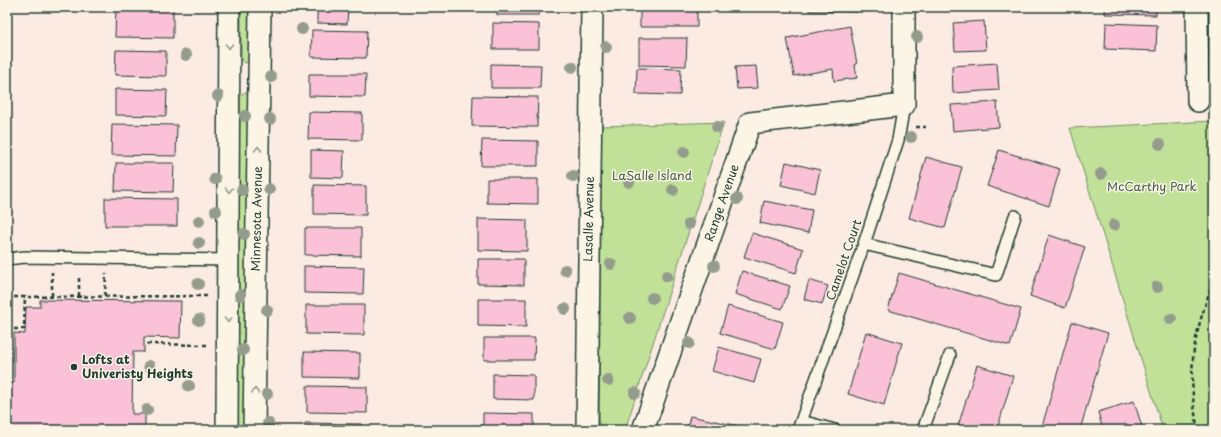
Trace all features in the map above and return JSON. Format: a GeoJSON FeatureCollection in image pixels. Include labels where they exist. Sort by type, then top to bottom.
{"type":"FeatureCollection","features":[{"type":"Feature","properties":{"kind":"street"},"geometry":{"type":"LineString","coordinates":[[227,430],[230,7]]}},
{"type":"Feature","properties":{"kind":"street","name":"Minnesota Avenue"},"geometry":{"type":"LineString","coordinates":[[254,430],[260,7]]}},
{"type":"Feature","properties":{"kind":"street","name":"Lasalle Avenue"},"geometry":{"type":"LineString","coordinates":[[587,430],[592,7]]}},
{"type":"Feature","properties":{"kind":"street"},"geometry":{"type":"LineString","coordinates":[[904,7],[904,104]]}},
{"type":"Feature","properties":{"kind":"street"},"geometry":{"type":"LineString","coordinates":[[1197,7],[1198,101]]}},
{"type":"Feature","properties":{"kind":"street"},"geometry":{"type":"LineString","coordinates":[[229,76],[259,75]]}},
{"type":"Feature","properties":{"kind":"street","name":"Range Avenue"},"geometry":{"type":"LineString","coordinates":[[643,430],[750,123],[904,104]]}},
{"type":"Feature","properties":{"kind":"lane","name":"Camelot Court"},"geometry":{"type":"LineString","coordinates":[[835,430],[800,426],[864,244],[898,140],[904,104]]}},
{"type":"Feature","properties":{"kind":"lane"},"geometry":{"type":"LineString","coordinates":[[864,244],[996,275],[1015,216]]}},
{"type":"Feature","properties":{"kind":"lane"},"geometry":{"type":"LineString","coordinates":[[7,259],[25,257],[229,260]]}},
{"type":"Feature","properties":{"kind":"lane"},"geometry":{"type":"LineString","coordinates":[[923,430],[950,355]]}},
{"type":"Feature","properties":{"kind":"path"},"geometry":{"type":"LineString","coordinates":[[914,128],[926,127]]}},
{"type":"Feature","properties":{"kind":"path"},"geometry":{"type":"LineString","coordinates":[[52,274],[52,296]]}},
{"type":"Feature","properties":{"kind":"path"},"geometry":{"type":"LineString","coordinates":[[79,274],[79,296]]}},
{"type":"Feature","properties":{"kind":"path"},"geometry":{"type":"LineString","coordinates":[[105,296],[106,274]]}},
{"type":"Feature","properties":{"kind":"path"},"geometry":{"type":"LineString","coordinates":[[1198,430],[1193,396],[1193,358],[1201,317],[1214,278]]}},
{"type":"Feature","properties":{"kind":"path"},"geometry":{"type":"LineString","coordinates":[[7,296],[210,296]]}},
{"type":"Feature","properties":{"kind":"path"},"geometry":{"type":"LineString","coordinates":[[7,329],[24,329],[26,296]]}},
{"type":"Feature","properties":{"kind":"path"},"geometry":{"type":"LineString","coordinates":[[147,344],[209,345]]}},
{"type":"Feature","properties":{"kind":"path"},"geometry":{"type":"LineString","coordinates":[[7,353],[12,353]]}},
{"type":"Feature","properties":{"kind":"green space"},"geometry":{"type":"Polygon","coordinates":[[[241,7],[251,7],[249,61],[245,63],[241,58],[241,7]]]}},
{"type":"Feature","properties":{"kind":"green space"},"geometry":{"type":"Polygon","coordinates":[[[245,92],[248,94],[246,430],[236,430],[240,97],[245,92]]]}},
{"type":"Feature","properties":{"kind":"green space","name":"McCarthy Park"},"geometry":{"type":"Polygon","coordinates":[[[1214,121],[1214,430],[1163,430],[1070,128],[1214,121]]]}},
{"type":"Feature","properties":{"kind":"green space","name":"LaSalle Island"},"geometry":{"type":"Polygon","coordinates":[[[724,122],[625,430],[599,430],[601,126],[724,122]]]}},
{"type":"Feature","properties":{"kind":"building"},"geometry":{"type":"Polygon","coordinates":[[[116,7],[173,7],[173,38],[115,37],[116,7]]]}},
{"type":"Feature","properties":{"kind":"building"},"geometry":{"type":"Polygon","coordinates":[[[317,7],[348,7],[347,24],[317,23],[317,7]]]}},
{"type":"Feature","properties":{"kind":"building"},"geometry":{"type":"Polygon","coordinates":[[[497,7],[539,7],[539,15],[497,15],[497,7]]]}},
{"type":"Feature","properties":{"kind":"building"},"geometry":{"type":"Polygon","coordinates":[[[640,7],[697,7],[697,27],[640,27],[640,7]]]}},
{"type":"Feature","properties":{"kind":"building"},"geometry":{"type":"Polygon","coordinates":[[[809,7],[857,7],[857,12],[809,11],[809,7]]]}},
{"type":"Feature","properties":{"kind":"building"},"geometry":{"type":"Polygon","coordinates":[[[952,7],[983,7],[983,8],[953,10],[952,7]]]}},
{"type":"Feature","properties":{"kind":"building"},"geometry":{"type":"Polygon","coordinates":[[[1105,7],[1156,7],[1156,15],[1105,14],[1105,7]]]}},
{"type":"Feature","properties":{"kind":"building"},"geometry":{"type":"Polygon","coordinates":[[[984,21],[986,50],[955,51],[953,23],[984,21]]]}},
{"type":"Feature","properties":{"kind":"building"},"geometry":{"type":"Polygon","coordinates":[[[493,23],[539,24],[539,49],[493,49],[493,23]]]}},
{"type":"Feature","properties":{"kind":"building"},"geometry":{"type":"Polygon","coordinates":[[[1106,23],[1157,25],[1156,51],[1105,49],[1106,23]]]}},
{"type":"Feature","properties":{"kind":"building"},"geometry":{"type":"Polygon","coordinates":[[[850,26],[857,64],[855,65],[857,78],[834,81],[833,69],[794,76],[787,38],[850,26]]]}},
{"type":"Feature","properties":{"kind":"building"},"geometry":{"type":"Polygon","coordinates":[[[312,30],[367,31],[366,58],[311,57],[312,30]]]}},
{"type":"Feature","properties":{"kind":"building"},"geometry":{"type":"Polygon","coordinates":[[[639,38],[687,38],[686,66],[639,65],[639,38]]]}},
{"type":"Feature","properties":{"kind":"building"},"geometry":{"type":"Polygon","coordinates":[[[116,50],[166,51],[166,76],[115,75],[116,50]]]}},
{"type":"Feature","properties":{"kind":"building"},"geometry":{"type":"Polygon","coordinates":[[[997,63],[999,90],[953,93],[952,66],[997,63]]]}},
{"type":"Feature","properties":{"kind":"building"},"geometry":{"type":"Polygon","coordinates":[[[491,64],[541,65],[540,88],[491,88],[491,64]]]}},
{"type":"Feature","properties":{"kind":"building"},"geometry":{"type":"Polygon","coordinates":[[[756,66],[758,88],[737,89],[735,67],[756,66]]]}},
{"type":"Feature","properties":{"kind":"building"},"geometry":{"type":"Polygon","coordinates":[[[637,68],[681,69],[680,95],[636,94],[637,68]]]}},
{"type":"Feature","properties":{"kind":"building"},"geometry":{"type":"Polygon","coordinates":[[[309,74],[366,74],[365,97],[309,96],[309,74]]]}},
{"type":"Feature","properties":{"kind":"building"},"geometry":{"type":"Polygon","coordinates":[[[115,89],[167,90],[166,116],[115,115],[115,89]]]}},
{"type":"Feature","properties":{"kind":"building"},"geometry":{"type":"Polygon","coordinates":[[[473,96],[538,97],[537,127],[472,126],[473,96]]]}},
{"type":"Feature","properties":{"kind":"building"},"geometry":{"type":"Polygon","coordinates":[[[997,102],[999,127],[953,131],[951,105],[997,102]]]}},
{"type":"Feature","properties":{"kind":"building"},"geometry":{"type":"Polygon","coordinates":[[[309,112],[362,113],[362,140],[308,139],[309,112]]]}},
{"type":"Feature","properties":{"kind":"building"},"geometry":{"type":"Polygon","coordinates":[[[112,124],[177,125],[176,156],[111,155],[112,124]]]}},
{"type":"Feature","properties":{"kind":"building"},"geometry":{"type":"Polygon","coordinates":[[[482,140],[538,141],[538,166],[481,166],[482,140]]]}},
{"type":"Feature","properties":{"kind":"building"},"geometry":{"type":"Polygon","coordinates":[[[311,150],[344,151],[343,178],[311,177],[311,150]]]}},
{"type":"Feature","properties":{"kind":"building"},"geometry":{"type":"Polygon","coordinates":[[[999,150],[1060,169],[1049,206],[987,186],[999,150]]]}},
{"type":"Feature","properties":{"kind":"building"},"geometry":{"type":"Polygon","coordinates":[[[926,157],[962,167],[945,228],[909,218],[926,157]]]}},
{"type":"Feature","properties":{"kind":"building"},"geometry":{"type":"Polygon","coordinates":[[[786,162],[820,170],[815,193],[781,185],[786,162]]]}},
{"type":"Feature","properties":{"kind":"building"},"geometry":{"type":"Polygon","coordinates":[[[116,163],[174,163],[173,192],[115,191],[116,163]]]}},
{"type":"Feature","properties":{"kind":"building"},"geometry":{"type":"Polygon","coordinates":[[[487,179],[538,179],[538,204],[487,203],[487,179]]]}},
{"type":"Feature","properties":{"kind":"building"},"geometry":{"type":"Polygon","coordinates":[[[314,185],[366,186],[366,215],[314,214],[314,185]]]}},
{"type":"Feature","properties":{"kind":"building"},"geometry":{"type":"Polygon","coordinates":[[[105,198],[177,199],[177,226],[105,226],[105,198]]]}},
{"type":"Feature","properties":{"kind":"building"},"geometry":{"type":"Polygon","coordinates":[[[764,201],[812,210],[808,233],[760,223],[764,201]]]}},
{"type":"Feature","properties":{"kind":"building"},"geometry":{"type":"Polygon","coordinates":[[[478,219],[527,220],[527,251],[478,250],[478,219]]]}},
{"type":"Feature","properties":{"kind":"building"},"geometry":{"type":"Polygon","coordinates":[[[305,228],[361,228],[361,256],[305,255],[305,228]]]}},
{"type":"Feature","properties":{"kind":"building"},"geometry":{"type":"Polygon","coordinates":[[[752,233],[803,249],[796,273],[744,257],[752,233]]]}},
{"type":"Feature","properties":{"kind":"building"},"geometry":{"type":"Polygon","coordinates":[[[1049,235],[1085,247],[1065,308],[1030,296],[1049,235]]]}},
{"type":"Feature","properties":{"kind":"building"},"geometry":{"type":"Polygon","coordinates":[[[478,259],[524,259],[524,285],[478,284],[478,259]]]}},
{"type":"Feature","properties":{"kind":"building"},"geometry":{"type":"Polygon","coordinates":[[[304,266],[364,267],[363,294],[304,293],[304,266]]]}},
{"type":"Feature","properties":{"kind":"building"},"geometry":{"type":"Polygon","coordinates":[[[742,271],[790,286],[782,309],[735,294],[742,271]]]}},
{"type":"Feature","properties":{"kind":"building"},"geometry":{"type":"Polygon","coordinates":[[[899,273],[1021,309],[1010,346],[888,310],[899,273]]]}},
{"type":"Feature","properties":{"kind":"building"},"geometry":{"type":"Polygon","coordinates":[[[809,280],[828,286],[822,304],[804,299],[809,280]]]}},
{"type":"Feature","properties":{"kind":"building"},"geometry":{"type":"Polygon","coordinates":[[[478,299],[526,299],[526,327],[478,326],[478,299]]]}},
{"type":"Feature","properties":{"kind":"building","name":"Lofts at Univeristy Heights"},"geometry":{"type":"Polygon","coordinates":[[[40,300],[181,301],[180,338],[144,337],[144,352],[133,352],[132,414],[145,414],[145,430],[7,430],[7,383],[14,383],[14,333],[25,334],[26,307],[40,307],[40,300]]]}},
{"type":"Feature","properties":{"kind":"building"},"geometry":{"type":"Polygon","coordinates":[[[306,305],[364,305],[364,335],[306,334],[306,305]]]}},
{"type":"Feature","properties":{"kind":"building"},"geometry":{"type":"Polygon","coordinates":[[[728,306],[783,322],[775,349],[720,333],[728,306]]]}},
{"type":"Feature","properties":{"kind":"building"},"geometry":{"type":"Polygon","coordinates":[[[1072,322],[1108,333],[1080,430],[1041,430],[1072,322]]]}},
{"type":"Feature","properties":{"kind":"building"},"geometry":{"type":"Polygon","coordinates":[[[866,332],[902,343],[884,405],[848,394],[866,332]]]}},
{"type":"Feature","properties":{"kind":"building"},"geometry":{"type":"Polygon","coordinates":[[[484,338],[535,338],[534,360],[484,360],[484,338]]]}},
{"type":"Feature","properties":{"kind":"building"},"geometry":{"type":"Polygon","coordinates":[[[719,347],[761,359],[754,383],[712,371],[719,347]]]}},
{"type":"Feature","properties":{"kind":"building"},"geometry":{"type":"Polygon","coordinates":[[[304,352],[360,353],[360,378],[304,377],[304,352]]]}},
{"type":"Feature","properties":{"kind":"building"},"geometry":{"type":"Polygon","coordinates":[[[977,365],[1013,376],[997,430],[971,430],[958,426],[977,365]]]}},
{"type":"Feature","properties":{"kind":"building"},"geometry":{"type":"Polygon","coordinates":[[[493,374],[534,375],[534,400],[493,399],[493,374]]]}},
{"type":"Feature","properties":{"kind":"building"},"geometry":{"type":"Polygon","coordinates":[[[307,386],[367,387],[367,413],[307,412],[307,386]]]}},
{"type":"Feature","properties":{"kind":"building"},"geometry":{"type":"Polygon","coordinates":[[[1134,401],[1143,430],[1103,430],[1098,412],[1134,401]]]}},
{"type":"Feature","properties":{"kind":"building"},"geometry":{"type":"Polygon","coordinates":[[[483,413],[534,414],[534,430],[483,430],[483,413]]]}},
{"type":"Feature","properties":{"kind":"building"},"geometry":{"type":"Polygon","coordinates":[[[690,416],[744,427],[743,430],[687,430],[690,416]]]}},
{"type":"Feature","properties":{"kind":"building"},"geometry":{"type":"Polygon","coordinates":[[[305,423],[362,424],[362,430],[305,430],[305,423]]]}},
{"type":"Feature","properties":{"kind":"place","name":"Lofts at Univeristy Heights"},"geometry":{"type":"Point","coordinates":[74,367]}}]}
